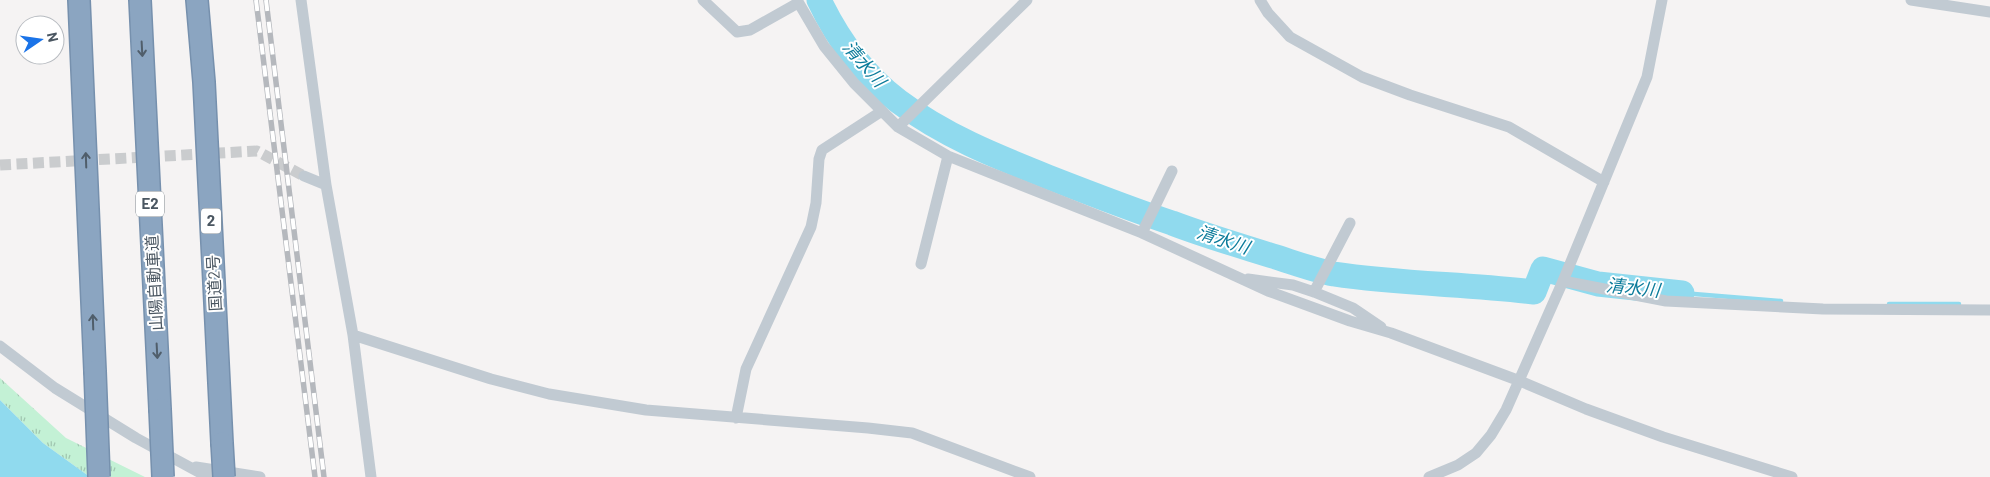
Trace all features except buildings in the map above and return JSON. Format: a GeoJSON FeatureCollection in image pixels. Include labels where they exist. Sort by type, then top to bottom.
{"type":"FeatureCollection","features":[{"type":"Feature","properties":{"kind":"highway"},"geometry":{"type":"LineString","coordinates":[[79,0],[99,477]]}},
{"type":"Feature","properties":{"kind":"highway","name":"山陽自動車道"},"geometry":{"type":"LineString","coordinates":[[140,0],[162,477]]}},
{"type":"Feature","properties":{"kind":"highway","name":"国道2号"},"geometry":{"type":"LineString","coordinates":[[197,0],[204,82],[224,477]]}},
{"type":"Feature","properties":{"kind":"street"},"geometry":{"type":"LineString","coordinates":[[301,0],[326,185],[352,335],[371,477]]}},
{"type":"Feature","properties":{"kind":"street"},"geometry":{"type":"LineString","coordinates":[[703,0],[737,32],[750,30],[797,2],[824,46],[854,83],[882,111],[948,156],[1142,234],[1268,291],[1350,321],[1391,333],[1663,437],[1792,477]]}},
{"type":"Feature","properties":{"kind":"street"},"geometry":{"type":"LineString","coordinates":[[901,124],[1027,0]]}},
{"type":"Feature","properties":{"kind":"street"},"geometry":{"type":"LineString","coordinates":[[1260,0],[1268,13],[1290,37],[1362,76],[1410,95],[1509,127],[1604,182]]}},
{"type":"Feature","properties":{"kind":"street"},"geometry":{"type":"LineString","coordinates":[[1429,477],[1458,466],[1476,454],[1496,427],[1520,381],[1648,77],[1662,0]]}},
{"type":"Feature","properties":{"kind":"street"},"geometry":{"type":"LineString","coordinates":[[1911,0],[1990,12]]}},
{"type":"Feature","properties":{"kind":"street"},"geometry":{"type":"LineString","coordinates":[[736,418],[746,369],[811,227],[816,203],[819,159],[822,150],[882,111]]}},
{"type":"Feature","properties":{"kind":"street"},"geometry":{"type":"LineString","coordinates":[[921,264],[948,156]]}},
{"type":"Feature","properties":{"kind":"street"},"geometry":{"type":"LineString","coordinates":[[1142,234],[1172,171]]}},
{"type":"Feature","properties":{"kind":"street"},"geometry":{"type":"LineString","coordinates":[[304,176],[326,185]]}},
{"type":"Feature","properties":{"kind":"street"},"geometry":{"type":"LineString","coordinates":[[1314,292],[1350,223]]}},
{"type":"Feature","properties":{"kind":"street"},"geometry":{"type":"LineString","coordinates":[[1240,278],[1293,285],[1314,292],[1353,308],[1391,333]]}},
{"type":"Feature","properties":{"kind":"street"},"geometry":{"type":"LineString","coordinates":[[1563,281],[1666,301],[1823,309],[1990,310]]}},
{"type":"Feature","properties":{"kind":"street"},"geometry":{"type":"LineString","coordinates":[[352,335],[491,379],[548,394],[646,410],[829,424],[912,433],[1030,477]]}},
{"type":"Feature","properties":{"kind":"street"},"geometry":{"type":"LineString","coordinates":[[0,346],[55,388],[136,438],[208,477]]}},
{"type":"Feature","properties":{"kind":"street"},"geometry":{"type":"LineString","coordinates":[[187,466],[260,477]]}},
{"type":"Feature","properties":{"kind":"green space"},"geometry":{"type":"Polygon","coordinates":[[[0,378],[66,438],[145,477],[90,477],[43,443],[0,400],[0,378]]]}},
{"type":"Feature","properties":{"kind":"water"},"geometry":{"type":"Polygon","coordinates":[[[0,400],[43,443],[90,477],[0,477],[0,400]]]}},
{"type":"Feature","properties":{"kind":"waterway","name":"清水川"},"geometry":{"type":"LineString","coordinates":[[819,0],[843,42],[863,68],[886,91],[915,113],[989,153],[1110,201],[1198,232],[1334,274],[1534,292],[1543,269],[1598,284],[1682,293]]}},
{"type":"Feature","properties":{"kind":"waterway"},"geometry":{"type":"LineString","coordinates":[[1682,293],[1781,301]]}},
{"type":"Feature","properties":{"kind":"waterway"},"geometry":{"type":"LineString","coordinates":[[1889,304],[1959,304]]}},
{"type":"Feature","properties":{"kind":"tunnel"},"geometry":{"type":"LineString","coordinates":[[0,165],[257,151],[304,176]]}},
{"type":"Feature","properties":{"kind":"railway"},"geometry":{"type":"LineString","coordinates":[[256,0],[315,477]]}},
{"type":"Feature","properties":{"kind":"railway"},"geometry":{"type":"LineString","coordinates":[[266,0],[324,477]]}}]}
